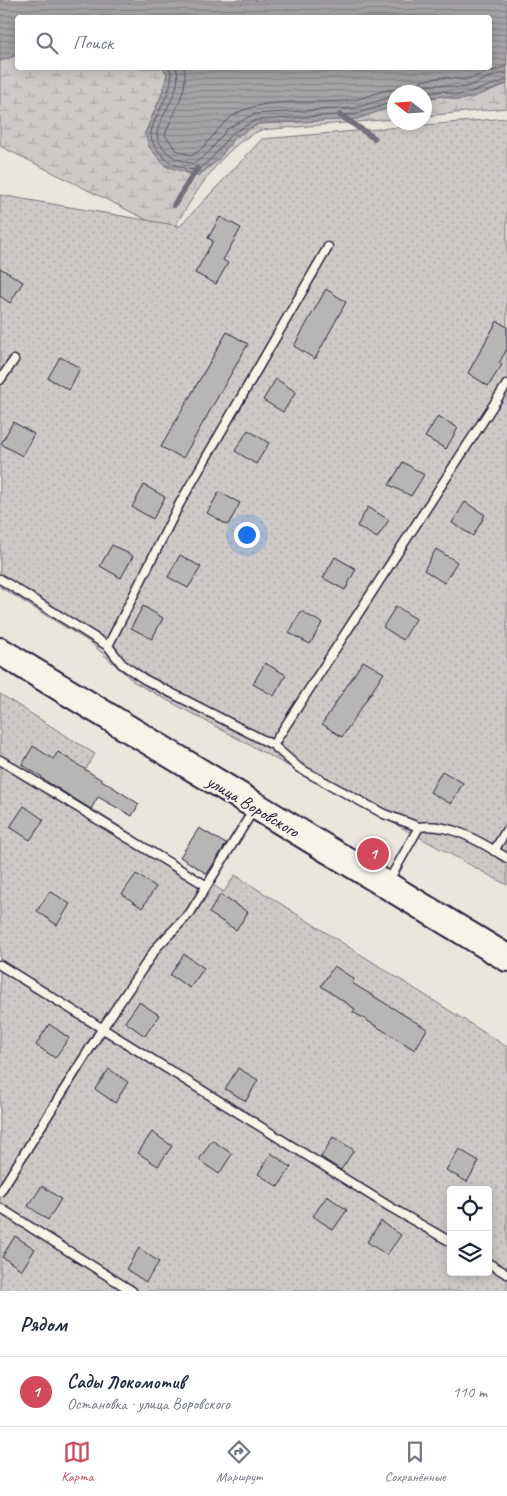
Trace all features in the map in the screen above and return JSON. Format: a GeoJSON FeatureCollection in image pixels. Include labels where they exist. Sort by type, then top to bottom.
{"type":"FeatureCollection","features":[{"type":"Feature","properties":{"kind":"main road","name":"улица Воровского"},"geometry":{"type":"LineString","coordinates":[[0,651],[255,808],[507,958]]}},
{"type":"Feature","properties":{"kind":"lane"},"geometry":{"type":"LineString","coordinates":[[108,646],[180,503],[328,246]]}},
{"type":"Feature","properties":{"kind":"lane"},"geometry":{"type":"LineString","coordinates":[[0,380],[14,360]]}},
{"type":"Feature","properties":{"kind":"lane"},"geometry":{"type":"LineString","coordinates":[[273,745],[507,384]]}},
{"type":"Feature","properties":{"kind":"lane"},"geometry":{"type":"LineString","coordinates":[[0,579],[108,646],[122,664],[144,679],[273,745],[299,768],[384,814],[420,827],[432,825],[460,833],[507,858]]}},
{"type":"Feature","properties":{"kind":"lane"},"geometry":{"type":"LineString","coordinates":[[0,760],[207,886]]}},
{"type":"Feature","properties":{"kind":"lane"},"geometry":{"type":"LineString","coordinates":[[0,1192],[102,1028],[157,947],[190,913],[255,808]]}},
{"type":"Feature","properties":{"kind":"lane"},"geometry":{"type":"LineString","coordinates":[[386,886],[420,827]]}},
{"type":"Feature","properties":{"kind":"lane"},"geometry":{"type":"LineString","coordinates":[[494,850],[507,829]]}},
{"type":"Feature","properties":{"kind":"lane"},"geometry":{"type":"LineString","coordinates":[[0,965],[390,1207],[447,1240]]}},
{"type":"Feature","properties":{"kind":"lane"},"geometry":{"type":"LineString","coordinates":[[0,1208],[132,1291]]}},
{"type":"Feature","properties":{"kind":"lane"},"geometry":{"type":"LineString","coordinates":[[492,1265],[507,1274]]}},
{"type":"Feature","properties":{"kind":"green space"},"geometry":{"type":"Polygon","coordinates":[[[15,56],[15,70],[164,70],[167,74],[161,96],[145,133],[187,174],[198,176],[218,160],[234,138],[258,124],[357,119],[387,108],[387,120],[261,130],[246,138],[221,160],[199,188],[171,232],[0,146],[0,61],[15,56]]]}},
{"type":"Feature","properties":{"kind":"green space"},"geometry":{"type":"Polygon","coordinates":[[[507,84],[507,108],[432,115],[432,98],[443,96],[457,100],[470,98],[507,84]]]}},
{"type":"Feature","properties":{"kind":"green space"},"geometry":{"type":"Polygon","coordinates":[[[507,118],[507,885],[134,682],[91,643],[0,587],[0,195],[180,226],[262,139],[387,128],[387,130],[432,130],[432,124],[507,118]]]}},
{"type":"Feature","properties":{"kind":"green space"},"geometry":{"type":"Polygon","coordinates":[[[0,694],[95,754],[70,795],[224,892],[235,875],[507,1047],[507,1291],[0,1291],[0,694]]]}},
{"type":"Feature","properties":{"kind":"water"},"geometry":{"type":"Polygon","coordinates":[[[0,0],[507,0],[507,84],[470,98],[457,100],[443,96],[432,98],[432,85],[387,85],[387,108],[357,119],[258,124],[234,138],[218,160],[198,176],[165,166],[149,147],[145,133],[161,96],[167,74],[164,70],[492,70],[492,15],[15,15],[15,56],[0,61],[0,0]]]}},
{"type":"Feature","properties":{"kind":"building"},"geometry":{"type":"Polygon","coordinates":[[[220,217],[241,228],[223,260],[228,263],[216,284],[195,273],[213,241],[208,238],[220,217]]]}},
{"type":"Feature","properties":{"kind":"building"},"geometry":{"type":"Polygon","coordinates":[[[0,268],[23,282],[10,303],[0,296],[0,268]]]}},
{"type":"Feature","properties":{"kind":"building"},"geometry":{"type":"Polygon","coordinates":[[[326,289],[346,302],[315,359],[294,346],[326,289]]]}},
{"type":"Feature","properties":{"kind":"building"},"geometry":{"type":"Polygon","coordinates":[[[497,321],[507,327],[507,349],[499,363],[502,365],[488,386],[468,373],[497,321]]]}},
{"type":"Feature","properties":{"kind":"building"},"geometry":{"type":"Polygon","coordinates":[[[227,332],[248,344],[183,458],[161,447],[227,332]]]}},
{"type":"Feature","properties":{"kind":"building"},"geometry":{"type":"Polygon","coordinates":[[[60,357],[80,368],[69,390],[48,378],[60,357]]]}},
{"type":"Feature","properties":{"kind":"building"},"geometry":{"type":"Polygon","coordinates":[[[276,379],[296,392],[283,412],[263,400],[276,379]]]}},
{"type":"Feature","properties":{"kind":"building"},"geometry":{"type":"Polygon","coordinates":[[[438,416],[458,428],[446,449],[425,437],[438,416]]]}},
{"type":"Feature","properties":{"kind":"building"},"geometry":{"type":"Polygon","coordinates":[[[13,422],[34,434],[22,456],[1,444],[13,422]]]}},
{"type":"Feature","properties":{"kind":"building"},"geometry":{"type":"Polygon","coordinates":[[[248,430],[269,443],[256,464],[235,451],[248,430]]]}},
{"type":"Feature","properties":{"kind":"building"},"geometry":{"type":"Polygon","coordinates":[[[403,462],[424,475],[411,496],[389,485],[403,462]]]}},
{"type":"Feature","properties":{"kind":"building"},"geometry":{"type":"Polygon","coordinates":[[[144,485],[165,497],[153,519],[132,507],[144,485]]]}},
{"type":"Feature","properties":{"kind":"building"},"geometry":{"type":"Polygon","coordinates":[[[219,492],[240,503],[228,525],[207,513],[219,492]]]}},
{"type":"Feature","properties":{"kind":"building"},"geometry":{"type":"Polygon","coordinates":[[[465,502],[485,515],[473,536],[452,523],[465,502]]]}},
{"type":"Feature","properties":{"kind":"building"},"geometry":{"type":"Polygon","coordinates":[[[368,507],[389,520],[377,538],[357,526],[368,507]]]}},
{"type":"Feature","properties":{"kind":"building"},"geometry":{"type":"Polygon","coordinates":[[[112,545],[133,556],[121,578],[100,566],[112,545]]]}},
{"type":"Feature","properties":{"kind":"building"},"geometry":{"type":"Polygon","coordinates":[[[436,549],[457,562],[444,583],[424,570],[436,549]]]}},
{"type":"Feature","properties":{"kind":"building"},"geometry":{"type":"Polygon","coordinates":[[[180,555],[201,567],[188,588],[168,577],[180,555]]]}},
{"type":"Feature","properties":{"kind":"building"},"geometry":{"type":"Polygon","coordinates":[[[335,557],[356,569],[345,590],[323,578],[335,557]]]}},
{"type":"Feature","properties":{"kind":"building"},"geometry":{"type":"Polygon","coordinates":[[[143,606],[163,618],[152,639],[131,628],[143,606]]]}},
{"type":"Feature","properties":{"kind":"building"},"geometry":{"type":"Polygon","coordinates":[[[396,606],[416,619],[403,640],[383,627],[396,606]]]}},
{"type":"Feature","properties":{"kind":"building"},"geometry":{"type":"Polygon","coordinates":[[[301,611],[322,623],[310,644],[289,633],[301,611]]]}},
{"type":"Feature","properties":{"kind":"building"},"geometry":{"type":"Polygon","coordinates":[[[363,661],[384,673],[342,737],[322,724],[363,661]]]}},
{"type":"Feature","properties":{"kind":"building"},"geometry":{"type":"Polygon","coordinates":[[[265,663],[286,675],[274,696],[253,684],[265,663]]]}},
{"type":"Feature","properties":{"kind":"building"},"geometry":{"type":"Polygon","coordinates":[[[33,746],[53,759],[58,752],[139,804],[132,816],[98,797],[91,809],[22,765],[33,746]]]}},
{"type":"Feature","properties":{"kind":"building"},"geometry":{"type":"Polygon","coordinates":[[[442,771],[463,783],[451,804],[430,792],[442,771]]]}},
{"type":"Feature","properties":{"kind":"building"},"geometry":{"type":"Polygon","coordinates":[[[24,806],[44,820],[30,840],[10,827],[24,806]]]}},
{"type":"Feature","properties":{"kind":"building"},"geometry":{"type":"Polygon","coordinates":[[[199,828],[226,844],[207,874],[180,857],[199,828]]]}},
{"type":"Feature","properties":{"kind":"building"},"geometry":{"type":"Polygon","coordinates":[[[136,874],[156,887],[142,908],[122,894],[136,874]]]}},
{"type":"Feature","properties":{"kind":"building"},"geometry":{"type":"Polygon","coordinates":[[[50,891],[70,904],[57,925],[37,911],[50,891]]]}},
{"type":"Feature","properties":{"kind":"building"},"geometry":{"type":"Polygon","coordinates":[[[220,895],[248,912],[236,930],[209,913],[220,895]]]}},
{"type":"Feature","properties":{"kind":"building"},"geometry":{"type":"Polygon","coordinates":[[[184,954],[204,968],[190,988],[170,975],[184,954]]]}},
{"type":"Feature","properties":{"kind":"building"},"geometry":{"type":"Polygon","coordinates":[[[334,966],[354,979],[352,983],[427,1029],[415,1050],[353,1012],[355,1009],[321,986],[334,966]]]}},
{"type":"Feature","properties":{"kind":"building"},"geometry":{"type":"Polygon","coordinates":[[[139,1002],[159,1015],[145,1036],[125,1022],[139,1002]]]}},
{"type":"Feature","properties":{"kind":"building"},"geometry":{"type":"Polygon","coordinates":[[[49,1024],[69,1038],[55,1058],[36,1045],[49,1024]]]}},
{"type":"Feature","properties":{"kind":"building"},"geometry":{"type":"Polygon","coordinates":[[[238,1068],[258,1080],[246,1101],[225,1089],[238,1068]]]}},
{"type":"Feature","properties":{"kind":"building"},"geometry":{"type":"Polygon","coordinates":[[[109,1069],[128,1082],[115,1103],[95,1089],[109,1069]]]}},
{"type":"Feature","properties":{"kind":"building"},"geometry":{"type":"Polygon","coordinates":[[[152,1132],[172,1146],[158,1166],[138,1153],[152,1132]]]}},
{"type":"Feature","properties":{"kind":"building"},"geometry":{"type":"Polygon","coordinates":[[[333,1137],[354,1150],[341,1170],[321,1157],[333,1137]]]}},
{"type":"Feature","properties":{"kind":"building"},"geometry":{"type":"Polygon","coordinates":[[[212,1140],[232,1154],[219,1174],[199,1160],[212,1140]]]}},
{"type":"Feature","properties":{"kind":"building"},"geometry":{"type":"Polygon","coordinates":[[[459,1149],[479,1161],[467,1182],[446,1170],[459,1149]]]}},
{"type":"Feature","properties":{"kind":"building"},"geometry":{"type":"Polygon","coordinates":[[[271,1153],[291,1167],[278,1187],[258,1174],[271,1153]]]}},
{"type":"Feature","properties":{"kind":"building"},"geometry":{"type":"Polygon","coordinates":[[[42,1186],[61,1199],[48,1220],[28,1206],[42,1186]]]}},
{"type":"Feature","properties":{"kind":"building"},"geometry":{"type":"Polygon","coordinates":[[[327,1196],[347,1210],[333,1230],[313,1216],[327,1196]]]}},
{"type":"Feature","properties":{"kind":"building"},"geometry":{"type":"Polygon","coordinates":[[[381,1221],[401,1235],[387,1255],[367,1242],[381,1221]]]}},
{"type":"Feature","properties":{"kind":"building"},"geometry":{"type":"Polygon","coordinates":[[[15,1236],[35,1249],[22,1270],[2,1257],[15,1236]]]}},
{"type":"Feature","properties":{"kind":"building"},"geometry":{"type":"Polygon","coordinates":[[[139,1248],[159,1262],[146,1282],[126,1269],[139,1248]]]}},
{"type":"Feature","properties":{"kind":"waterway"},"geometry":{"type":"LineString","coordinates":[[340,115],[374,138]]}},
{"type":"Feature","properties":{"kind":"waterway"},"geometry":{"type":"LineString","coordinates":[[174,205],[197,169]]}},
{"type":"Feature","properties":{"kind":"place","name":"Сады Локомотив"},"geometry":{"type":"Point","coordinates":[373,854]}}]}
